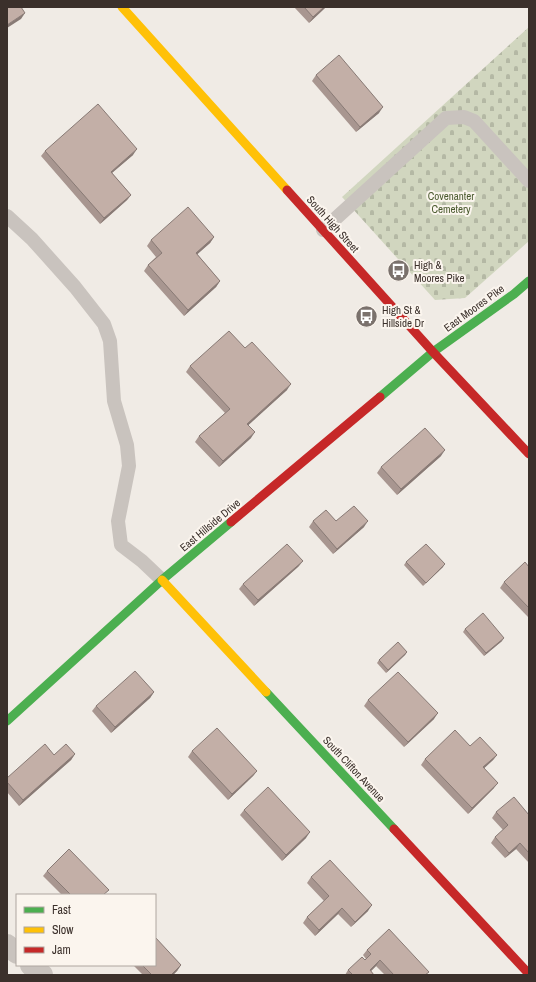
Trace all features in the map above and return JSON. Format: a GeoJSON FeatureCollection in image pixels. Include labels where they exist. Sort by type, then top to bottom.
{"type":"FeatureCollection","features":[{"type":"Feature","properties":{"kind":"street","name":"South High Street"},"geometry":{"type":"LineString","coordinates":[[122,7],[433,352],[529,454]]}},
{"type":"Feature","properties":{"kind":"street","name":"East Moores Pike"},"geometry":{"type":"LineString","coordinates":[[433,352],[514,294],[529,281]]}},
{"type":"Feature","properties":{"kind":"street","name":"East Hillside Drive"},"geometry":{"type":"LineString","coordinates":[[7,721],[162,580],[433,352]]}},
{"type":"Feature","properties":{"kind":"street","name":"South Clifton Avenue"},"geometry":{"type":"LineString","coordinates":[[162,580],[529,974]]}},
{"type":"Feature","properties":{"kind":"street"},"geometry":{"type":"LineString","coordinates":[[7,945],[16,952]]}},
{"type":"Feature","properties":{"kind":"street"},"geometry":{"type":"LineString","coordinates":[[32,966],[42,975]]}},
{"type":"Feature","properties":{"kind":"lane"},"geometry":{"type":"LineString","coordinates":[[323,230],[446,118],[464,117],[474,121],[529,181]]}},
{"type":"Feature","properties":{"kind":"lane"},"geometry":{"type":"LineString","coordinates":[[7,216],[32,239],[75,287],[104,324],[110,341],[114,400],[127,445],[129,466],[118,521],[121,545],[142,560],[162,580]]}},
{"type":"Feature","properties":{"kind":"green space","name":"Covenanter Cemetery"},"geometry":{"type":"Polygon","coordinates":[[[529,27],[529,241],[465,298],[435,300],[342,197],[529,27]]]}},
{"type":"Feature","properties":{"kind":"building"},"geometry":{"type":"Polygon","coordinates":[[[7,7],[21,7],[25,13],[7,25],[7,7]]]}},
{"type":"Feature","properties":{"kind":"building"},"geometry":{"type":"Polygon","coordinates":[[[304,7],[324,7],[313,17],[304,7]]]}},
{"type":"Feature","properties":{"kind":"building"},"geometry":{"type":"Polygon","coordinates":[[[339,55],[383,107],[360,127],[316,75],[339,55]]]}},
{"type":"Feature","properties":{"kind":"building"},"geometry":{"type":"Polygon","coordinates":[[[98,104],[137,149],[111,172],[131,195],[104,218],[45,151],[98,104]]]}},
{"type":"Feature","properties":{"kind":"building"},"geometry":{"type":"Polygon","coordinates":[[[188,207],[214,237],[196,253],[220,281],[188,310],[148,265],[162,253],[151,240],[188,207]]]}},
{"type":"Feature","properties":{"kind":"building"},"geometry":{"type":"Polygon","coordinates":[[[229,331],[245,348],[252,342],[291,384],[247,424],[255,432],[223,461],[199,436],[230,409],[190,366],[229,331]]]}},
{"type":"Feature","properties":{"kind":"building"},"geometry":{"type":"Polygon","coordinates":[[[425,428],[445,450],[401,489],[381,467],[425,428]]]}},
{"type":"Feature","properties":{"kind":"building"},"geometry":{"type":"Polygon","coordinates":[[[354,506],[368,521],[337,549],[313,521],[326,510],[336,521],[354,506]]]}},
{"type":"Feature","properties":{"kind":"building"},"geometry":{"type":"Polygon","coordinates":[[[287,544],[303,561],[258,600],[243,584],[287,544]]]}},
{"type":"Feature","properties":{"kind":"building"},"geometry":{"type":"Polygon","coordinates":[[[426,544],[445,564],[426,583],[406,562],[426,544]]]}},
{"type":"Feature","properties":{"kind":"building"},"geometry":{"type":"Polygon","coordinates":[[[525,562],[529,567],[529,608],[504,582],[525,562]]]}},
{"type":"Feature","properties":{"kind":"building"},"geometry":{"type":"Polygon","coordinates":[[[483,613],[504,638],[486,653],[465,629],[483,613]]]}},
{"type":"Feature","properties":{"kind":"building"},"geometry":{"type":"Polygon","coordinates":[[[398,642],[407,652],[388,670],[379,660],[398,642]]]}},
{"type":"Feature","properties":{"kind":"building"},"geometry":{"type":"Polygon","coordinates":[[[135,671],[154,692],[115,727],[96,706],[135,671]]]}},
{"type":"Feature","properties":{"kind":"building"},"geometry":{"type":"Polygon","coordinates":[[[398,672],[438,713],[408,742],[368,700],[398,672]]]}},
{"type":"Feature","properties":{"kind":"building"},"geometry":{"type":"Polygon","coordinates":[[[217,728],[257,771],[232,794],[192,751],[217,728]]]}},
{"type":"Feature","properties":{"kind":"building"},"geometry":{"type":"Polygon","coordinates":[[[455,730],[470,746],[480,737],[497,755],[483,767],[498,783],[472,808],[425,759],[455,730]]]}},
{"type":"Feature","properties":{"kind":"building"},"geometry":{"type":"Polygon","coordinates":[[[45,744],[54,755],[66,744],[75,754],[23,800],[7,782],[7,778],[45,744]]]}},
{"type":"Feature","properties":{"kind":"building"},"geometry":{"type":"Polygon","coordinates":[[[268,787],[310,832],[286,855],[244,810],[268,787]]]}},
{"type":"Feature","properties":{"kind":"building"},"geometry":{"type":"Polygon","coordinates":[[[514,797],[529,815],[529,853],[520,843],[509,853],[495,837],[508,825],[496,812],[514,797]]]}},
{"type":"Feature","properties":{"kind":"building"},"geometry":{"type":"Polygon","coordinates":[[[69,849],[109,890],[104,894],[70,894],[47,871],[69,849]]]}},
{"type":"Feature","properties":{"kind":"building"},"geometry":{"type":"Polygon","coordinates":[[[330,860],[372,905],[355,922],[342,908],[319,930],[307,917],[329,896],[311,877],[330,860]]]}},
{"type":"Feature","properties":{"kind":"building"},"geometry":{"type":"Polygon","coordinates":[[[389,929],[429,972],[425,975],[394,975],[380,960],[370,970],[374,975],[353,975],[348,970],[362,957],[365,960],[371,954],[367,950],[389,929]]]}},
{"type":"Feature","properties":{"kind":"building"},"geometry":{"type":"Polygon","coordinates":[[[156,938],[181,965],[171,975],[152,975],[143,966],[156,966],[156,938]]]}},
{"type":"Feature","properties":{"kind":"traffic: fast"},"geometry":{"type":"LineString","coordinates":[[380,397],[433,352],[514,294],[529,281]]}},
{"type":"Feature","properties":{"kind":"traffic: fast"},"geometry":{"type":"LineString","coordinates":[[7,721],[162,580],[231,522]]}},
{"type":"Feature","properties":{"kind":"traffic: fast"},"geometry":{"type":"LineString","coordinates":[[266,692],[394,829]]}},
{"type":"Feature","properties":{"kind":"traffic: slow"},"geometry":{"type":"LineString","coordinates":[[122,7],[287,190]]}},
{"type":"Feature","properties":{"kind":"traffic: slow"},"geometry":{"type":"LineString","coordinates":[[162,580],[266,692]]}},
{"type":"Feature","properties":{"kind":"traffic: jam"},"geometry":{"type":"LineString","coordinates":[[287,190],[433,352],[529,454]]}},
{"type":"Feature","properties":{"kind":"traffic: jam"},"geometry":{"type":"LineString","coordinates":[[231,522],[380,397]]}},
{"type":"Feature","properties":{"kind":"traffic: jam"},"geometry":{"type":"LineString","coordinates":[[394,829],[529,974]]}},
{"type":"Feature","properties":{"kind":"place","name":"High & Moores Pike"},"geometry":{"type":"Point","coordinates":[398,271]}},
{"type":"Feature","properties":{"kind":"place","name":"High St & Hillside Dr"},"geometry":{"type":"Point","coordinates":[367,316]}}]}
